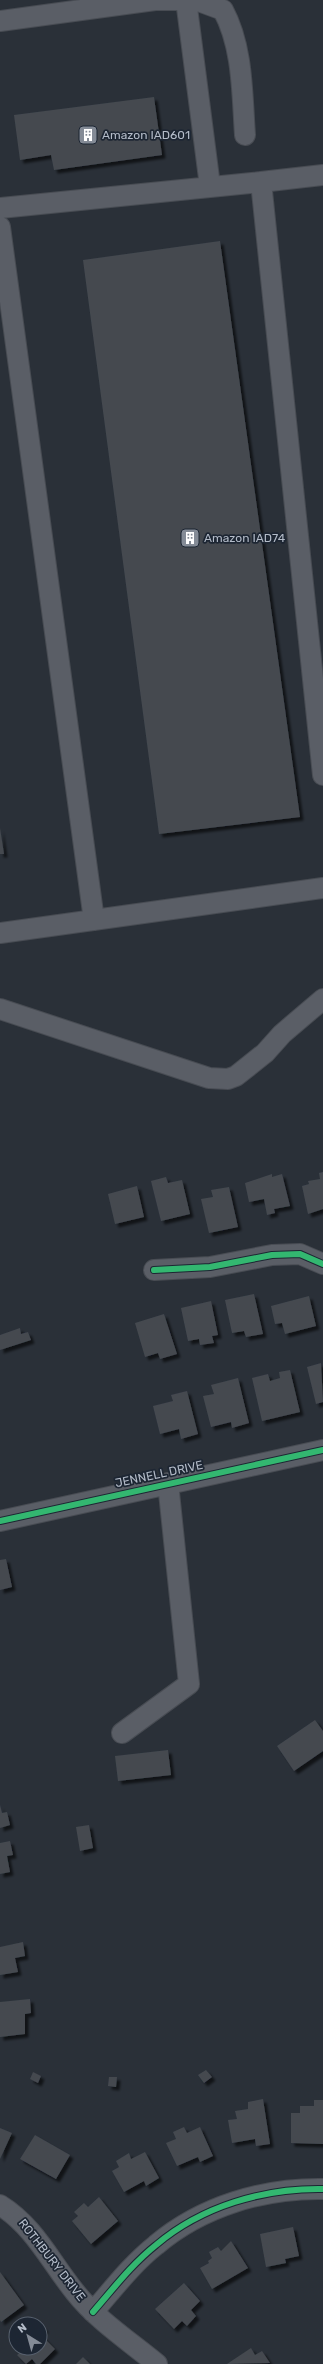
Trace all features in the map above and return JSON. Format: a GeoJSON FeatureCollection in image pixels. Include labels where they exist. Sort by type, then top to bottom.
{"type":"FeatureCollection","features":[{"type":"Feature","properties":{"kind":"street"},"geometry":{"type":"LineString","coordinates":[[0,21],[155,0],[196,0],[223,10],[232,26],[238,54],[245,135]]}},
{"type":"Feature","properties":{"kind":"street"},"geometry":{"type":"LineString","coordinates":[[186,0],[210,186]]}},
{"type":"Feature","properties":{"kind":"street"},"geometry":{"type":"LineString","coordinates":[[0,208],[323,175]]}},
{"type":"Feature","properties":{"kind":"street"},"geometry":{"type":"LineString","coordinates":[[261,182],[323,774]]}},
{"type":"Feature","properties":{"kind":"street"},"geometry":{"type":"LineString","coordinates":[[0,227],[94,920]]}},
{"type":"Feature","properties":{"kind":"street"},"geometry":{"type":"LineString","coordinates":[[0,933],[323,888]]}},
{"type":"Feature","properties":{"kind":"street"},"geometry":{"type":"LineString","coordinates":[[0,1009],[210,1078],[228,1079],[236,1076],[265,1053],[282,1034],[323,999]]}},
{"type":"Feature","properties":{"kind":"street"},"geometry":{"type":"LineString","coordinates":[[154,1270],[210,1267],[272,1256],[300,1254],[323,1264]]}},
{"type":"Feature","properties":{"kind":"street","name":"JENNELL DRIVE"},"geometry":{"type":"LineString","coordinates":[[0,1521],[323,1450]]}},
{"type":"Feature","properties":{"kind":"street"},"geometry":{"type":"LineString","coordinates":[[122,1733],[190,1684],[168,1483]]}},
{"type":"Feature","properties":{"kind":"street"},"geometry":{"type":"LineString","coordinates":[[93,2312],[134,2265],[156,2244],[186,2224],[213,2210],[243,2199],[274,2192],[323,2189]]}},
{"type":"Feature","properties":{"kind":"street","name":"ROTHBURY DRIVE"},"geometry":{"type":"LineString","coordinates":[[0,2205],[16,2215],[29,2228],[75,2292],[93,2312],[157,2364]]}},
{"type":"Feature","properties":{"kind":"building","name":"Amazon IAD601"},"geometry":{"type":"Polygon","coordinates":[[[154,97],[162,155],[54,170],[51,155],[20,160],[14,115],[154,97]]]}},
{"type":"Feature","properties":{"kind":"building","name":"Amazon IAD74"},"geometry":{"type":"Polygon","coordinates":[[[220,241],[300,817],[159,834],[83,260],[220,241]]]}},
{"type":"Feature","properties":{"kind":"building"},"geometry":{"type":"Polygon","coordinates":[[[0,828],[4,854],[0,854],[0,828]]]}},
{"type":"Feature","properties":{"kind":"building"},"geometry":{"type":"Polygon","coordinates":[[[323,1172],[323,1209],[308,1214],[302,1186],[309,1184],[308,1181],[320,1179],[319,1173],[323,1172]]]}},
{"type":"Feature","properties":{"kind":"building"},"geometry":{"type":"Polygon","coordinates":[[[272,1174],[272,1177],[282,1174],[290,1206],[274,1209],[275,1213],[267,1215],[264,1199],[249,1202],[245,1183],[272,1174]]]}},
{"type":"Feature","properties":{"kind":"building"},"geometry":{"type":"Polygon","coordinates":[[[166,1177],[168,1183],[182,1180],[190,1214],[161,1221],[151,1181],[166,1177]]]}},
{"type":"Feature","properties":{"kind":"building"},"geometry":{"type":"Polygon","coordinates":[[[137,1186],[144,1217],[115,1224],[108,1194],[137,1186]]]}},
{"type":"Feature","properties":{"kind":"building"},"geometry":{"type":"Polygon","coordinates":[[[229,1187],[238,1227],[209,1233],[201,1199],[213,1197],[211,1190],[229,1187]]]}},
{"type":"Feature","properties":{"kind":"building"},"geometry":{"type":"Polygon","coordinates":[[[254,1294],[263,1334],[246,1337],[244,1331],[232,1333],[225,1300],[254,1294]]]}},
{"type":"Feature","properties":{"kind":"building"},"geometry":{"type":"Polygon","coordinates":[[[309,1296],[316,1326],[285,1334],[282,1323],[275,1324],[271,1306],[309,1296]]]}},
{"type":"Feature","properties":{"kind":"building"},"geometry":{"type":"Polygon","coordinates":[[[211,1301],[218,1335],[212,1336],[214,1343],[200,1345],[199,1339],[188,1341],[181,1308],[211,1301]]]}},
{"type":"Feature","properties":{"kind":"building"},"geometry":{"type":"Polygon","coordinates":[[[164,1314],[177,1354],[160,1359],[158,1353],[145,1357],[135,1323],[164,1314]]]}},
{"type":"Feature","properties":{"kind":"building"},"geometry":{"type":"Polygon","coordinates":[[[20,1328],[21,1334],[28,1332],[31,1340],[0,1350],[0,1335],[20,1328]]]}},
{"type":"Feature","properties":{"kind":"building"},"geometry":{"type":"Polygon","coordinates":[[[321,1363],[323,1402],[316,1404],[307,1367],[321,1363]]]}},
{"type":"Feature","properties":{"kind":"building"},"geometry":{"type":"Polygon","coordinates":[[[290,1370],[300,1412],[262,1421],[252,1378],[268,1374],[270,1381],[280,1378],[279,1372],[290,1370]]]}},
{"type":"Feature","properties":{"kind":"building"},"geometry":{"type":"Polygon","coordinates":[[[238,1378],[249,1423],[232,1428],[231,1422],[211,1427],[203,1396],[214,1394],[211,1385],[238,1378]]]}},
{"type":"Feature","properties":{"kind":"building"},"geometry":{"type":"Polygon","coordinates":[[[187,1391],[198,1434],[181,1439],[179,1429],[160,1434],[153,1406],[173,1401],[171,1395],[187,1391]]]}},
{"type":"Feature","properties":{"kind":"building"},"geometry":{"type":"Polygon","coordinates":[[[6,1559],[12,1587],[0,1590],[0,1560],[6,1559]]]}},
{"type":"Feature","properties":{"kind":"building"},"geometry":{"type":"Polygon","coordinates":[[[315,1720],[323,1731],[323,1751],[294,1771],[277,1746],[315,1720]]]}},
{"type":"Feature","properties":{"kind":"building"},"geometry":{"type":"Polygon","coordinates":[[[168,1750],[171,1775],[118,1781],[115,1756],[168,1750]]]}},
{"type":"Feature","properties":{"kind":"building"},"geometry":{"type":"Polygon","coordinates":[[[0,1805],[2,1813],[7,1812],[10,1825],[0,1828],[0,1805]]]}},
{"type":"Feature","properties":{"kind":"building"},"geometry":{"type":"Polygon","coordinates":[[[89,1825],[93,1848],[80,1851],[76,1827],[89,1825]]]}},
{"type":"Feature","properties":{"kind":"building"},"geometry":{"type":"Polygon","coordinates":[[[10,1841],[13,1855],[7,1856],[10,1872],[0,1874],[0,1843],[10,1841]]]}},
{"type":"Feature","properties":{"kind":"building"},"geometry":{"type":"Polygon","coordinates":[[[23,1942],[25,1956],[15,1958],[18,1972],[0,1975],[0,1947],[23,1942]]]}},
{"type":"Feature","properties":{"kind":"building"},"geometry":{"type":"Polygon","coordinates":[[[30,1999],[31,2013],[25,2014],[25,2034],[0,2037],[0,2002],[30,1999]]]}},
{"type":"Feature","properties":{"kind":"building"},"geometry":{"type":"Polygon","coordinates":[[[206,2070],[212,2077],[204,2083],[198,2075],[206,2070]]]}},
{"type":"Feature","properties":{"kind":"building"},"geometry":{"type":"Polygon","coordinates":[[[33,2072],[41,2076],[38,2083],[30,2079],[33,2072]]]}},
{"type":"Feature","properties":{"kind":"building"},"geometry":{"type":"Polygon","coordinates":[[[109,2077],[117,2077],[116,2087],[108,2086],[109,2077]]]}},
{"type":"Feature","properties":{"kind":"building"},"geometry":{"type":"Polygon","coordinates":[[[263,2099],[270,2144],[256,2146],[255,2139],[232,2143],[228,2120],[237,2119],[235,2111],[248,2109],[248,2102],[263,2099]]]}},
{"type":"Feature","properties":{"kind":"building"},"geometry":{"type":"Polygon","coordinates":[[[314,2100],[323,2100],[323,2144],[291,2143],[291,2113],[300,2113],[300,2106],[314,2106],[314,2100]]]}},
{"type":"Feature","properties":{"kind":"building"},"geometry":{"type":"Polygon","coordinates":[[[184,2127],[187,2133],[200,2127],[213,2156],[200,2162],[198,2157],[177,2166],[166,2143],[176,2139],[173,2132],[184,2127]]]}},
{"type":"Feature","properties":{"kind":"building"},"geometry":{"type":"Polygon","coordinates":[[[0,2128],[12,2133],[0,2159],[0,2128]]]}},
{"type":"Feature","properties":{"kind":"building"},"geometry":{"type":"Polygon","coordinates":[[[35,2135],[70,2155],[56,2179],[20,2159],[35,2135]]]}},
{"type":"Feature","properties":{"kind":"building"},"geometry":{"type":"Polygon","coordinates":[[[145,2152],[159,2178],[146,2186],[144,2181],[124,2192],[112,2171],[119,2167],[116,2161],[129,2153],[131,2159],[145,2152]]]}},
{"type":"Feature","properties":{"kind":"building"},"geometry":{"type":"Polygon","coordinates":[[[99,2197],[118,2221],[91,2244],[72,2221],[78,2216],[74,2212],[84,2203],[88,2207],[99,2197]]]}},
{"type":"Feature","properties":{"kind":"building"},"geometry":{"type":"Polygon","coordinates":[[[293,2227],[299,2256],[285,2259],[286,2263],[266,2267],[260,2234],[293,2227]]]}},
{"type":"Feature","properties":{"kind":"building"},"geometry":{"type":"Polygon","coordinates":[[[231,2241],[248,2268],[212,2289],[200,2268],[209,2263],[208,2261],[212,2258],[209,2252],[218,2247],[221,2251],[231,2241]]]}},
{"type":"Feature","properties":{"kind":"building"},"geometry":{"type":"Polygon","coordinates":[[[0,2272],[24,2305],[1,2322],[0,2272]]]}},
{"type":"Feature","properties":{"kind":"building"},"geometry":{"type":"Polygon","coordinates":[[[184,2283],[200,2301],[191,2310],[196,2316],[187,2326],[182,2321],[174,2329],[155,2309],[184,2283]]]}},
{"type":"Feature","properties":{"kind":"building"},"geometry":{"type":"Polygon","coordinates":[[[48,2342],[55,2349],[48,2356],[48,2342]]]}},
{"type":"Feature","properties":{"kind":"building"},"geometry":{"type":"Polygon","coordinates":[[[251,2348],[255,2355],[262,2351],[270,2363],[227,2364],[251,2348]]]}},
{"type":"Feature","properties":{"kind":"building"},"geometry":{"type":"Polygon","coordinates":[[[18,2356],[48,2356],[40,2364],[36,2364],[32,2359],[26,2364],[18,2356]]]}},
{"type":"Feature","properties":{"kind":"building"},"geometry":{"type":"Polygon","coordinates":[[[83,2357],[90,2364],[76,2364],[83,2357]]]}},
{"type":"Feature","properties":{"kind":"cycle path"},"geometry":{"type":"LineString","coordinates":[[154,1270],[210,1267],[272,1255],[300,1254],[323,1264]]}},
{"type":"Feature","properties":{"kind":"cycle path"},"geometry":{"type":"LineString","coordinates":[[0,1521],[323,1450]]}},
{"type":"Feature","properties":{"kind":"cycle path"},"geometry":{"type":"LineString","coordinates":[[93,2312],[147,2252],[174,2231],[193,2220],[213,2210],[256,2196],[278,2192],[323,2189]]}},
{"type":"Feature","properties":{"kind":"place","name":"Amazon IAD601"},"geometry":{"type":"Point","coordinates":[88,135]}},
{"type":"Feature","properties":{"kind":"place","name":"Amazon IAD74"},"geometry":{"type":"Point","coordinates":[190,538]}}]}
